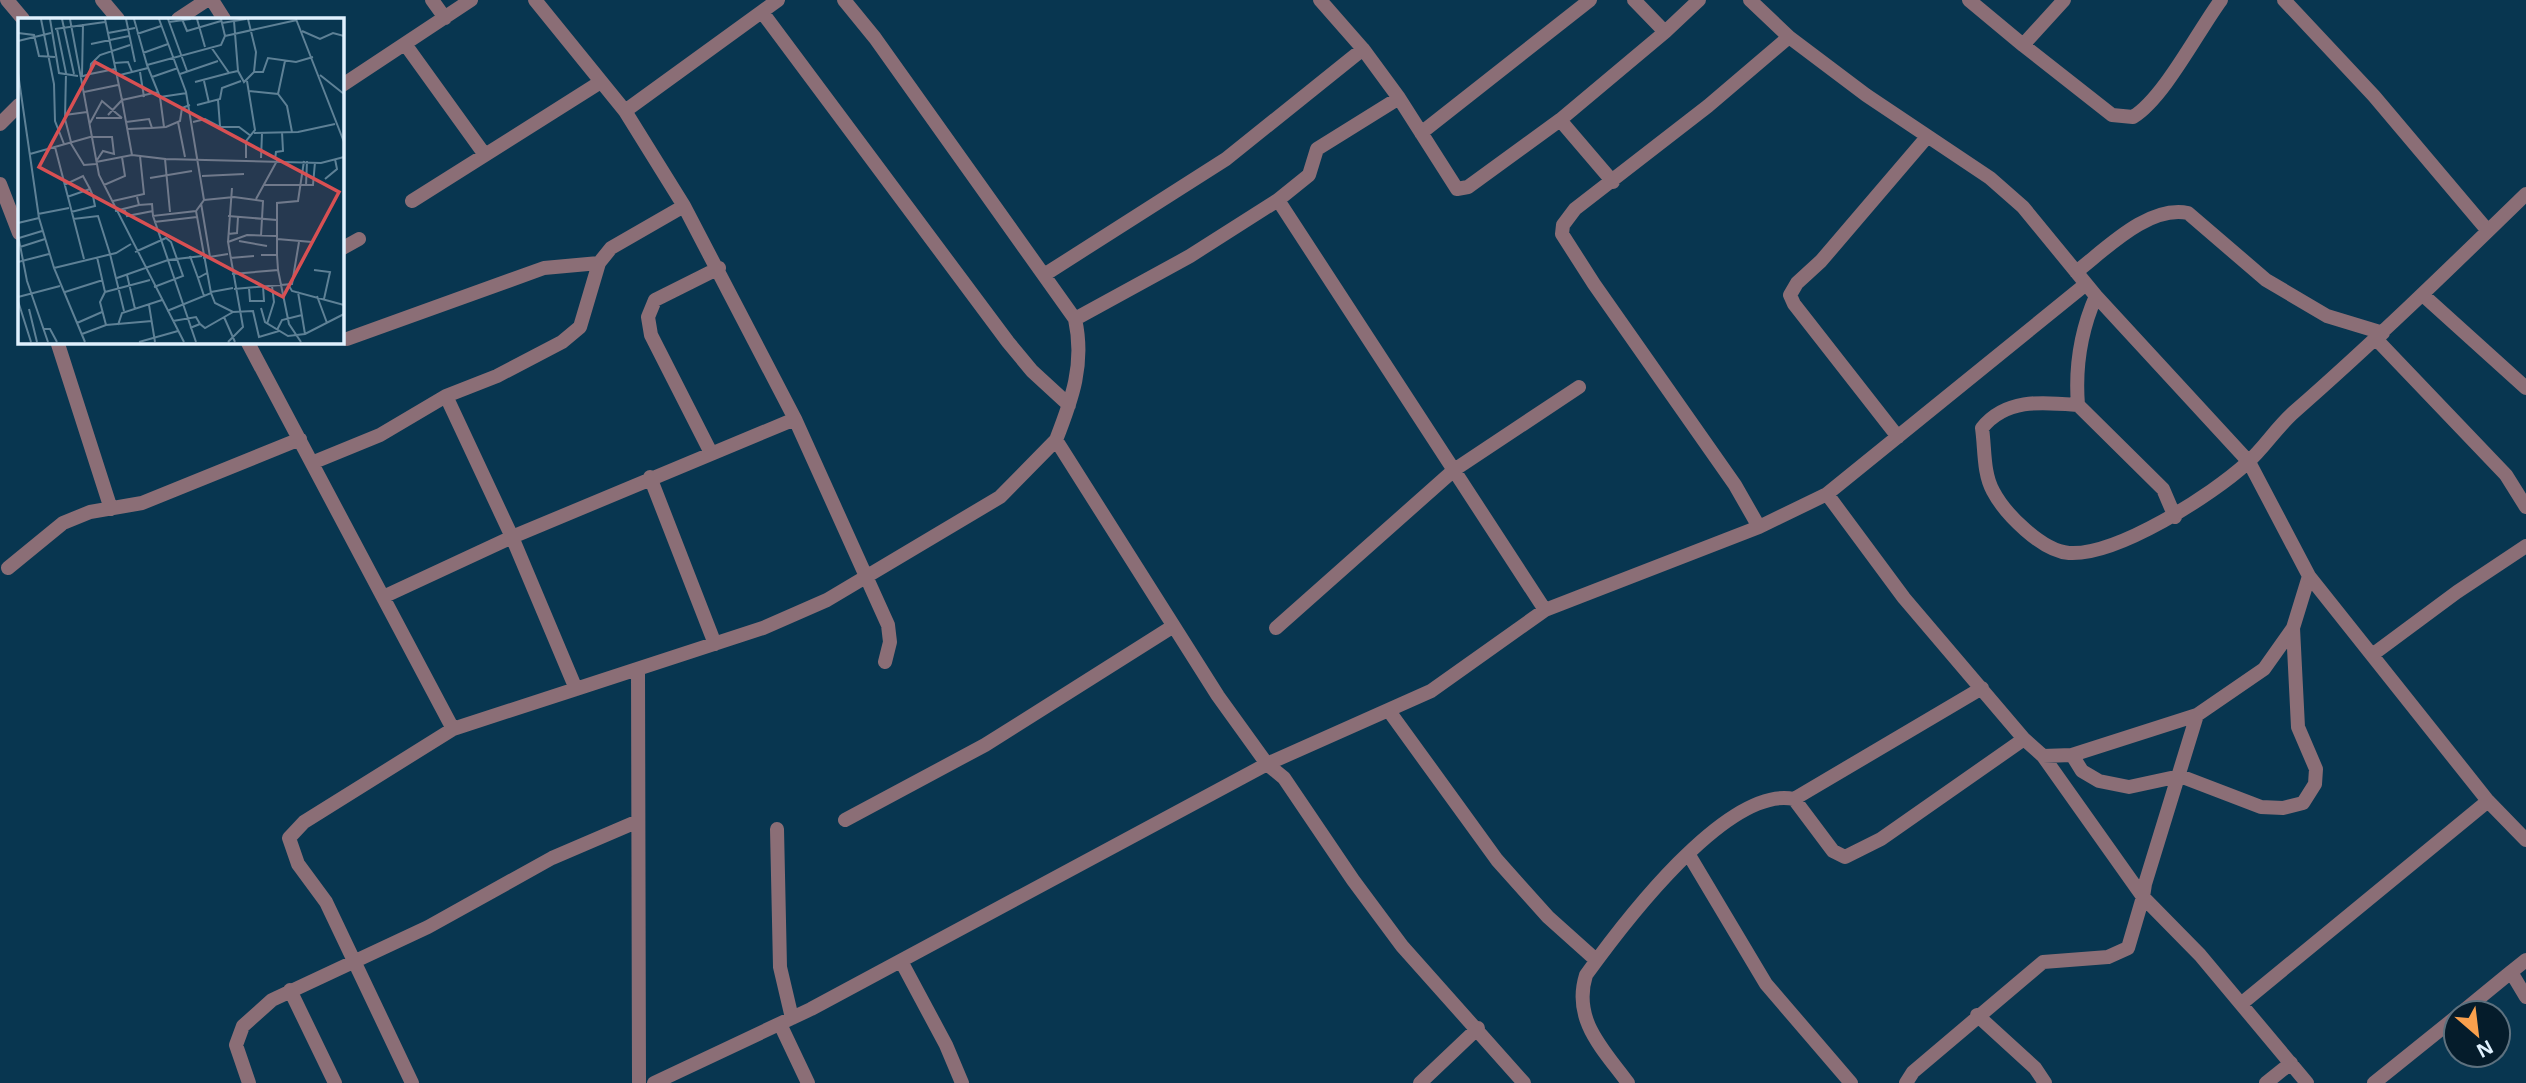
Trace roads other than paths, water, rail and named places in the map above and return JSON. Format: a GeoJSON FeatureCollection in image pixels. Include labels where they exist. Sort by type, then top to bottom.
{"type":"FeatureCollection","features":[{"type":"Feature","properties":{"kind":"street"},"geometry":{"type":"LineString","coordinates":[[7,0],[22,18]]}},
{"type":"Feature","properties":{"kind":"street"},"geometry":{"type":"LineString","coordinates":[[102,0],[117,18]]}},
{"type":"Feature","properties":{"kind":"street"},"geometry":{"type":"LineString","coordinates":[[180,18],[207,0]]}},
{"type":"Feature","properties":{"kind":"street"},"geometry":{"type":"LineString","coordinates":[[212,0],[223,18]]}},
{"type":"Feature","properties":{"kind":"street"},"geometry":{"type":"LineString","coordinates":[[432,0],[445,18]]}},
{"type":"Feature","properties":{"kind":"street"},"geometry":{"type":"LineString","coordinates":[[343,85],[471,0]]}},
{"type":"Feature","properties":{"kind":"street"},"geometry":{"type":"LineString","coordinates":[[534,0],[599,83],[625,111],[719,268],[794,419],[863,577],[888,625],[890,642],[885,662]]}},
{"type":"Feature","properties":{"kind":"street"},"geometry":{"type":"LineString","coordinates":[[625,111],[778,0]]}},
{"type":"Feature","properties":{"kind":"street"},"geometry":{"type":"LineString","coordinates":[[412,1083],[326,902],[298,864],[289,838],[304,822],[453,729],[763,628],[827,600],[1010,490],[1056,440],[1077,385],[1081,353],[1075,319],[875,38],[844,0]]}},
{"type":"Feature","properties":{"kind":"street"},"geometry":{"type":"LineString","coordinates":[[1320,0],[1363,49],[1399,98],[1451,181],[1462,190],[1560,120],[1699,0]]}},
{"type":"Feature","properties":{"kind":"street"},"geometry":{"type":"LineString","coordinates":[[1421,133],[1590,0]]}},
{"type":"Feature","properties":{"kind":"street"},"geometry":{"type":"LineString","coordinates":[[1634,0],[1665,32]]}},
{"type":"Feature","properties":{"kind":"street"},"geometry":{"type":"LineString","coordinates":[[1751,0],[1790,37],[1927,137],[2010,193],[2096,296],[2249,462],[2309,576],[2488,801],[2526,840]]}},
{"type":"Feature","properties":{"kind":"street"},"geometry":{"type":"LineString","coordinates":[[1969,0],[2112,115],[2133,117],[2145,108],[2166,81],[2221,0]]}},
{"type":"Feature","properties":{"kind":"street"},"geometry":{"type":"LineString","coordinates":[[2023,46],[2064,0]]}},
{"type":"Feature","properties":{"kind":"street"},"geometry":{"type":"LineString","coordinates":[[2284,0],[2374,96],[2488,231]]}},
{"type":"Feature","properties":{"kind":"street"},"geometry":{"type":"LineString","coordinates":[[762,12],[1008,342],[1032,371],[1069,405]]}},
{"type":"Feature","properties":{"kind":"street"},"geometry":{"type":"LineString","coordinates":[[1759,527],[1735,485],[1562,234],[1563,225],[1575,209],[1613,182],[1790,37]]}},
{"type":"Feature","properties":{"kind":"street"},"geometry":{"type":"LineString","coordinates":[[405,44],[485,155]]}},
{"type":"Feature","properties":{"kind":"street"},"geometry":{"type":"LineString","coordinates":[[1044,275],[1226,159],[1363,49]]}},
{"type":"Feature","properties":{"kind":"street"},"geometry":{"type":"LineString","coordinates":[[412,201],[599,83]]}},
{"type":"Feature","properties":{"kind":"street"},"geometry":{"type":"LineString","coordinates":[[1075,319],[1190,256],[1278,200],[1309,175],[1317,149],[1399,98]]}},
{"type":"Feature","properties":{"kind":"street"},"geometry":{"type":"LineString","coordinates":[[2,116],[18,105]]}},
{"type":"Feature","properties":{"kind":"street"},"geometry":{"type":"LineString","coordinates":[[1560,120],[1613,182]]}},
{"type":"Feature","properties":{"kind":"street"},"geometry":{"type":"LineString","coordinates":[[1898,436],[1794,304],[1790,295],[1797,283],[1821,261],[1927,137]]}},
{"type":"Feature","properties":{"kind":"street"},"geometry":{"type":"LineString","coordinates":[[0,184],[18,230]]}},
{"type":"Feature","properties":{"kind":"street"},"geometry":{"type":"LineString","coordinates":[[2078,405],[2009,406],[1993,414],[1982,428],[1987,475],[1993,491],[2026,531],[2048,545],[2069,553],[2094,550],[2175,517],[2249,462],[2292,414],[2380,337],[2526,194]]}},
{"type":"Feature","properties":{"kind":"street"},"geometry":{"type":"LineString","coordinates":[[1278,200],[1545,610]]}},
{"type":"Feature","properties":{"kind":"street"},"geometry":{"type":"LineString","coordinates":[[314,462],[380,435],[446,396],[535,357],[562,342],[580,327],[599,263],[611,248],[684,206]]}},
{"type":"Feature","properties":{"kind":"street"},"geometry":{"type":"LineString","coordinates":[[2076,272],[2160,214],[2177,211],[2189,214],[2276,286],[2328,316],[2380,337],[2506,475],[2524,500]]}},
{"type":"Feature","properties":{"kind":"street"},"geometry":{"type":"LineString","coordinates":[[343,248],[359,239]]}},
{"type":"Feature","properties":{"kind":"street"},"geometry":{"type":"LineString","coordinates":[[347,339],[544,268],[599,263]]}},
{"type":"Feature","properties":{"kind":"street"},"geometry":{"type":"LineString","coordinates":[[711,453],[651,335],[648,317],[654,300],[719,268]]}},
{"type":"Feature","properties":{"kind":"street"},"geometry":{"type":"LineString","coordinates":[[661,1081],[786,1021],[901,961],[1268,764],[1431,691],[1545,610],[1759,527],[1827,494],[2086,284]]}},
{"type":"Feature","properties":{"kind":"street"},"geometry":{"type":"LineString","coordinates":[[2423,295],[2526,388]]}},
{"type":"Feature","properties":{"kind":"street"},"geometry":{"type":"LineString","coordinates":[[2096,296],[2083,325],[2076,379],[2078,405],[2163,489],[2175,517]]}},
{"type":"Feature","properties":{"kind":"street"},"geometry":{"type":"LineString","coordinates":[[58,343],[111,509]]}},
{"type":"Feature","properties":{"kind":"street"},"geometry":{"type":"LineString","coordinates":[[248,343],[314,462],[453,729]]}},
{"type":"Feature","properties":{"kind":"street"},"geometry":{"type":"LineString","coordinates":[[1276,628],[1454,470],[1579,387]]}},
{"type":"Feature","properties":{"kind":"street"},"geometry":{"type":"LineString","coordinates":[[446,396],[512,537],[576,689]]}},
{"type":"Feature","properties":{"kind":"street"},"geometry":{"type":"LineString","coordinates":[[383,597],[650,477],[794,419]]}},
{"type":"Feature","properties":{"kind":"street"},"geometry":{"type":"LineString","coordinates":[[8,568],[63,523],[90,512],[142,503],[300,439]]}},
{"type":"Feature","properties":{"kind":"street"},"geometry":{"type":"LineString","coordinates":[[1056,440],[1172,627],[1268,764],[1284,778],[1353,880],[1402,946],[1478,1028],[1524,1083]]}},
{"type":"Feature","properties":{"kind":"street"},"geometry":{"type":"LineString","coordinates":[[650,477],[715,644]]}},
{"type":"Feature","properties":{"kind":"street"},"geometry":{"type":"LineString","coordinates":[[1827,494],[1904,598],[2024,739],[2043,756],[2143,897],[2200,955],[2307,1083]]}},
{"type":"Feature","properties":{"kind":"street"},"geometry":{"type":"LineString","coordinates":[[2372,655],[2457,592],[2526,546]]}},
{"type":"Feature","properties":{"kind":"street"},"geometry":{"type":"LineString","coordinates":[[2043,756],[2072,755],[2197,715],[2264,668],[2292,628],[2309,576]]}},
{"type":"Feature","properties":{"kind":"street"},"geometry":{"type":"LineString","coordinates":[[845,820],[985,744],[1172,627]]}},
{"type":"Feature","properties":{"kind":"street"},"geometry":{"type":"LineString","coordinates":[[2072,755],[2082,771],[2099,781],[2129,787],[2180,775],[2262,807],[2295,806],[2309,798],[2315,784],[2316,769],[2298,727],[2292,628]]}},
{"type":"Feature","properties":{"kind":"street"},"geometry":{"type":"LineString","coordinates":[[638,670],[636,822],[639,1083]]}},
{"type":"Feature","properties":{"kind":"street"},"geometry":{"type":"LineString","coordinates":[[1794,799],[1982,688]]}},
{"type":"Feature","properties":{"kind":"street"},"geometry":{"type":"LineString","coordinates":[[1389,710],[1497,860],[1548,917],[1597,960]]}},
{"type":"Feature","properties":{"kind":"street"},"geometry":{"type":"LineString","coordinates":[[1906,1083],[1913,1072],[1977,1015],[2043,962],[2108,957],[2129,948],[2145,884],[2197,715]]}},
{"type":"Feature","properties":{"kind":"street"},"geometry":{"type":"LineString","coordinates":[[1628,1083],[1584,1019],[1582,988],[1586,975],[1597,960],[1671,869],[1751,804],[1783,796],[1794,799],[1833,851],[1845,857],[1881,839],[2024,739]]}},
{"type":"Feature","properties":{"kind":"street"},"geometry":{"type":"LineString","coordinates":[[2241,1004],[2488,801]]}},
{"type":"Feature","properties":{"kind":"street"},"geometry":{"type":"LineString","coordinates":[[249,1083],[236,1045],[243,1026],[255,1013],[290,990],[353,963],[473,904],[552,858],[636,822]]}},
{"type":"Feature","properties":{"kind":"street"},"geometry":{"type":"LineString","coordinates":[[777,830],[779,967],[786,1021],[808,1083]]}},
{"type":"Feature","properties":{"kind":"street"},"geometry":{"type":"LineString","coordinates":[[1689,855],[1766,984],[1851,1083]]}},
{"type":"Feature","properties":{"kind":"street"},"geometry":{"type":"LineString","coordinates":[[2478,999],[2526,960]]}},
{"type":"Feature","properties":{"kind":"street"},"geometry":{"type":"LineString","coordinates":[[901,961],[946,1045],[962,1083]]}},
{"type":"Feature","properties":{"kind":"street"},"geometry":{"type":"LineString","coordinates":[[2511,972],[2526,997]]}},
{"type":"Feature","properties":{"kind":"street"},"geometry":{"type":"LineString","coordinates":[[290,990],[335,1083]]}},
{"type":"Feature","properties":{"kind":"street"},"geometry":{"type":"LineString","coordinates":[[1977,1015],[2035,1068],[2045,1083]]}},
{"type":"Feature","properties":{"kind":"street"},"geometry":{"type":"LineString","coordinates":[[1420,1083],[1478,1028]]}},
{"type":"Feature","properties":{"kind":"street"},"geometry":{"type":"LineString","coordinates":[[2375,1083],[2442,1028]]}},
{"type":"Feature","properties":{"kind":"street"},"geometry":{"type":"LineString","coordinates":[[2266,1083],[2291,1063]]}}]}
